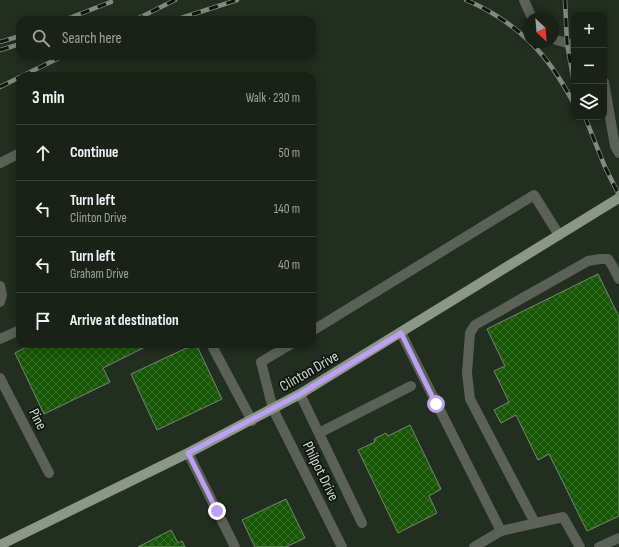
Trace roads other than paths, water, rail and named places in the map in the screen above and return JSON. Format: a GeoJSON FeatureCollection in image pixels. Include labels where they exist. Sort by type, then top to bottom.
{"type":"FeatureCollection","features":[{"type":"Feature","properties":{"kind":"main road","name":"Clinton Drive"},"geometry":{"type":"LineString","coordinates":[[0,546],[12,544],[300,394],[619,198]]}},
{"type":"Feature","properties":{"kind":"street"},"geometry":{"type":"LineString","coordinates":[[524,0],[529,12]]}},
{"type":"Feature","properties":{"kind":"street"},"geometry":{"type":"LineString","coordinates":[[559,41],[571,44]]}},
{"type":"Feature","properties":{"kind":"street"},"geometry":{"type":"LineString","coordinates":[[604,84],[615,146],[619,153]]}},
{"type":"Feature","properties":{"kind":"street"},"geometry":{"type":"LineString","coordinates":[[0,163],[16,155]]}},
{"type":"Feature","properties":{"kind":"street"},"geometry":{"type":"LineString","coordinates":[[316,329],[534,195],[559,235]]}},
{"type":"Feature","properties":{"kind":"street"},"geometry":{"type":"LineString","coordinates":[[535,523],[470,399],[467,373],[470,333],[475,325],[588,261],[600,258],[608,259],[619,279]]}},
{"type":"Feature","properties":{"kind":"street"},"geometry":{"type":"LineString","coordinates":[[0,286],[2,295],[0,302]]}},
{"type":"Feature","properties":{"kind":"street"},"geometry":{"type":"LineString","coordinates":[[0,339],[16,332]]}},
{"type":"Feature","properties":{"kind":"street"},"geometry":{"type":"LineString","coordinates":[[401,333],[501,531]]}},
{"type":"Feature","properties":{"kind":"street"},"geometry":{"type":"LineString","coordinates":[[213,348],[252,420]]}},
{"type":"Feature","properties":{"kind":"street","name":"Philpot Drive"},"geometry":{"type":"LineString","coordinates":[[284,348],[261,362],[273,409],[342,547]]}},
{"type":"Feature","properties":{"kind":"street","name":"Pine"},"geometry":{"type":"LineString","coordinates":[[0,378],[48,473]]}},
{"type":"Feature","properties":{"kind":"street"},"geometry":{"type":"LineString","coordinates":[[319,433],[411,386]]}},
{"type":"Feature","properties":{"kind":"street"},"geometry":{"type":"LineString","coordinates":[[300,394],[362,523]]}},
{"type":"Feature","properties":{"kind":"street"},"geometry":{"type":"LineString","coordinates":[[188,453],[235,547]]}},
{"type":"Feature","properties":{"kind":"street"},"geometry":{"type":"LineString","coordinates":[[474,547],[501,531],[563,517],[580,547]]}},
{"type":"Feature","properties":{"kind":"street"},"geometry":{"type":"LineString","coordinates":[[599,547],[619,538]]}},
{"type":"Feature","properties":{"kind":"railway"},"geometry":{"type":"LineString","coordinates":[[143,16],[175,0]]}},
{"type":"Feature","properties":{"kind":"railway"},"geometry":{"type":"LineString","coordinates":[[187,16],[237,0]]}},
{"type":"Feature","properties":{"kind":"railway"},"geometry":{"type":"LineString","coordinates":[[466,0],[500,18],[523,36]]}},
{"type":"Feature","properties":{"kind":"railway"},"geometry":{"type":"LineString","coordinates":[[565,0],[567,43],[571,66]]}},
{"type":"Feature","properties":{"kind":"railway"},"geometry":{"type":"LineString","coordinates":[[74,16],[111,2]]}},
{"type":"Feature","properties":{"kind":"railway"},"geometry":{"type":"LineString","coordinates":[[0,42],[16,37]]}},
{"type":"Feature","properties":{"kind":"railway"},"geometry":{"type":"LineString","coordinates":[[0,50],[16,45]]}},
{"type":"Feature","properties":{"kind":"railway"},"geometry":{"type":"LineString","coordinates":[[536,48],[555,71],[571,98]]}},
{"type":"Feature","properties":{"kind":"railway"},"geometry":{"type":"LineString","coordinates":[[30,72],[55,60]]}},
{"type":"Feature","properties":{"kind":"railway"},"geometry":{"type":"LineString","coordinates":[[0,87],[16,79]]}},
{"type":"Feature","properties":{"kind":"railway"},"geometry":{"type":"LineString","coordinates":[[586,120],[605,167],[619,195]]}}]}
